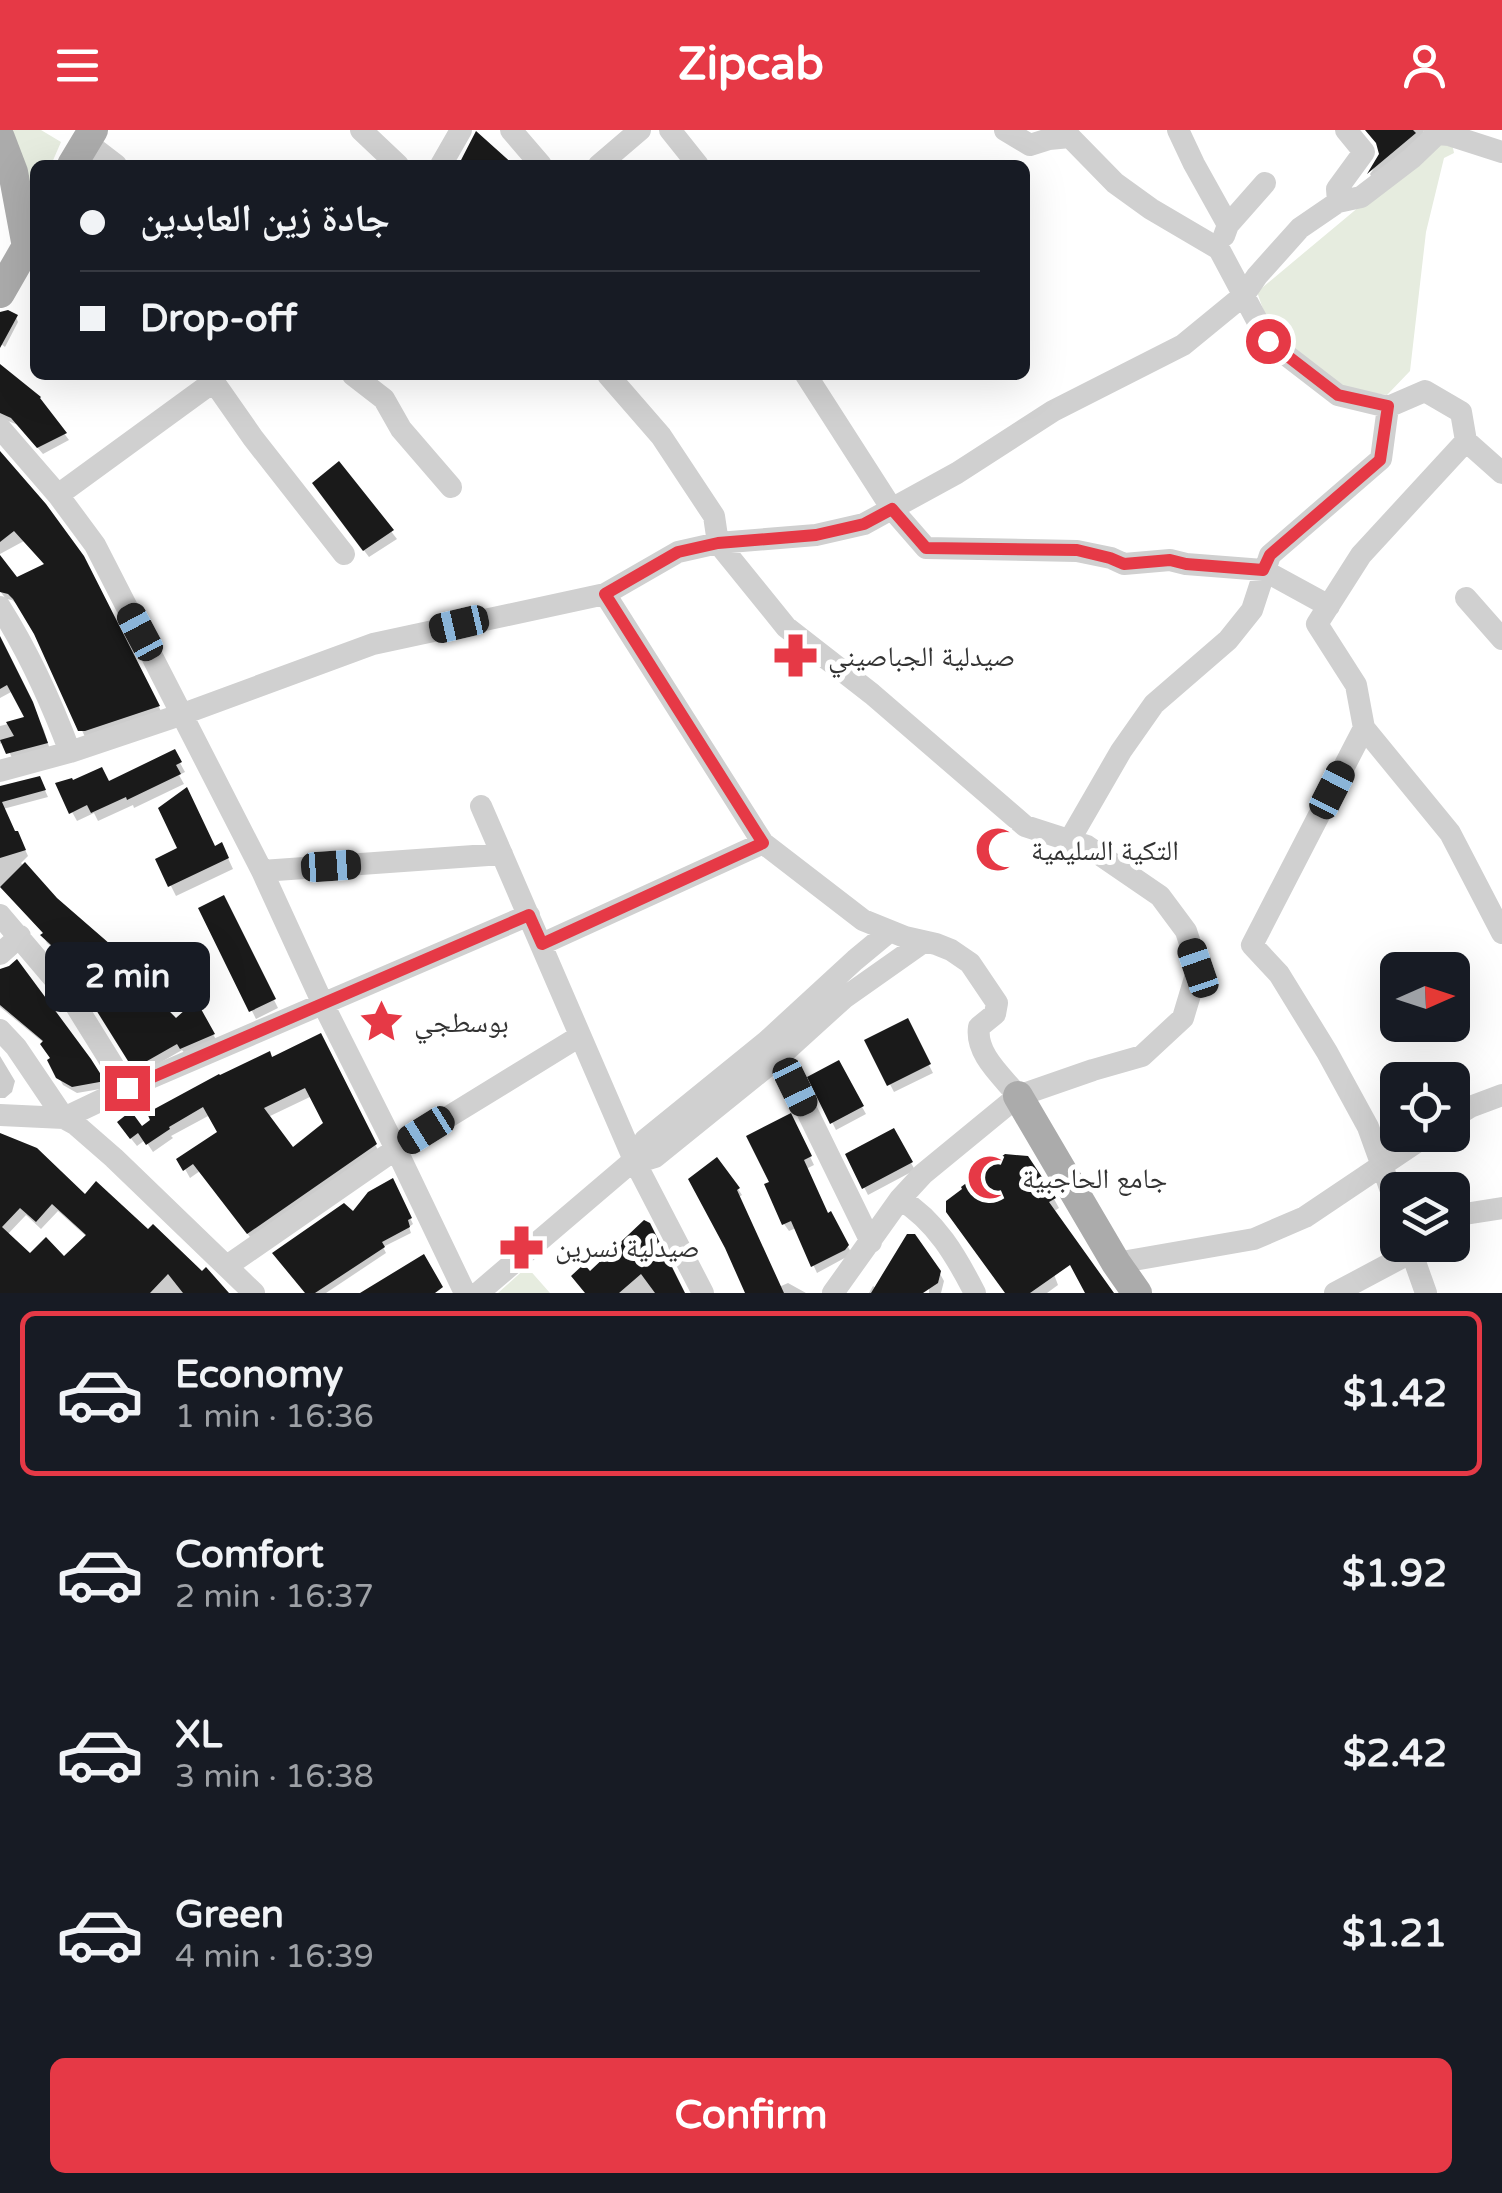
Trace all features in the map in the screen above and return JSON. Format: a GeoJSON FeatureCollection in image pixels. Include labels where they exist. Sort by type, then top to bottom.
{"type":"FeatureCollection","features":[{"type":"Feature","properties":{"kind":"main road"},"geometry":{"type":"LineString","coordinates":[[0,138],[30,235]]}},
{"type":"Feature","properties":{"kind":"main road"},"geometry":{"type":"LineString","coordinates":[[2,286],[30,241]]}},
{"type":"Feature","properties":{"kind":"main road"},"geometry":{"type":"LineString","coordinates":[[1018,1096],[1136,1293]]}},
{"type":"Feature","properties":{"kind":"street"},"geometry":{"type":"LineString","coordinates":[[360,130],[393,160]]}},
{"type":"Feature","properties":{"kind":"street"},"geometry":{"type":"LineString","coordinates":[[443,160],[461,130]]}},
{"type":"Feature","properties":{"kind":"street"},"geometry":{"type":"LineString","coordinates":[[511,130],[537,160]]}},
{"type":"Feature","properties":{"kind":"street"},"geometry":{"type":"LineString","coordinates":[[605,160],[640,130]]}},
{"type":"Feature","properties":{"kind":"street"},"geometry":{"type":"LineString","coordinates":[[670,130],[694,160]]}},
{"type":"Feature","properties":{"kind":"street"},"geometry":{"type":"LineString","coordinates":[[1004,130],[1030,145],[1070,137],[1116,183],[1220,249],[1268,341],[1338,395],[1388,406],[1425,391],[1461,412],[1466,442],[1502,474]]}},
{"type":"Feature","properties":{"kind":"street"},"geometry":{"type":"LineString","coordinates":[[1178,130],[1228,225]]}},
{"type":"Feature","properties":{"kind":"street"},"geometry":{"type":"LineString","coordinates":[[1338,202],[1337,189],[1364,152],[1346,130]]}},
{"type":"Feature","properties":{"kind":"street"},"geometry":{"type":"LineString","coordinates":[[0,771],[183,714],[373,644],[605,594],[678,552],[718,543],[816,535],[864,524],[957,474],[1054,411],[1183,345],[1244,295],[1300,228],[1338,202],[1361,196],[1443,132],[1502,152]]}},
{"type":"Feature","properties":{"kind":"street"},"geometry":{"type":"LineString","coordinates":[[80,142],[108,160]]}},
{"type":"Feature","properties":{"kind":"street"},"geometry":{"type":"LineString","coordinates":[[1220,249],[1228,225],[1265,184]]}},
{"type":"Feature","properties":{"kind":"street"},"geometry":{"type":"LineString","coordinates":[[58,494],[208,380]]}},
{"type":"Feature","properties":{"kind":"street"},"geometry":{"type":"LineString","coordinates":[[212,380],[344,554]]}},
{"type":"Feature","properties":{"kind":"street"},"geometry":{"type":"LineString","coordinates":[[359,380],[384,399],[401,430],[451,487]]}},
{"type":"Feature","properties":{"kind":"street"},"geometry":{"type":"LineString","coordinates":[[612,380],[661,436],[714,516],[718,543],[786,627],[872,694],[1025,826],[1087,846],[1160,896],[1186,931],[1198,968],[1182,1018],[1142,1056],[1018,1096],[944,1155],[900,1199],[833,1293]]}},
{"type":"Feature","properties":{"kind":"street"},"geometry":{"type":"LineString","coordinates":[[809,380],[892,509],[926,548],[1077,550],[1124,564],[1170,560],[1263,570],[1328,606]]}},
{"type":"Feature","properties":{"kind":"street"},"geometry":{"type":"LineString","coordinates":[[1069,841],[1121,751],[1154,704],[1228,640],[1252,610],[1270,555],[1380,460],[1388,406]]}},
{"type":"Feature","properties":{"kind":"street"},"geometry":{"type":"LineString","coordinates":[[0,428],[96,545],[262,872],[464,1293]]}},
{"type":"Feature","properties":{"kind":"street"},"geometry":{"type":"LineString","coordinates":[[1466,442],[1361,555],[1317,624],[1356,686],[1364,728],[1450,833],[1502,934]]}},
{"type":"Feature","properties":{"kind":"street"},"geometry":{"type":"LineString","coordinates":[[605,594],[763,843],[863,920],[936,944],[970,963],[997,1002],[995,1014],[980,1027],[980,1049],[1018,1096]]}},
{"type":"Feature","properties":{"kind":"street"},"geometry":{"type":"LineString","coordinates":[[1466,598],[1502,639]]}},
{"type":"Feature","properties":{"kind":"street"},"geometry":{"type":"LineString","coordinates":[[0,607],[50,698],[70,752]]}},
{"type":"Feature","properties":{"kind":"street"},"geometry":{"type":"LineString","coordinates":[[1364,728],[1252,945],[1279,974],[1327,1052],[1368,1127],[1385,1172]]}},
{"type":"Feature","properties":{"kind":"street"},"geometry":{"type":"LineString","coordinates":[[481,806],[634,1160],[703,1293]]}},
{"type":"Feature","properties":{"kind":"street"},"geometry":{"type":"LineString","coordinates":[[542,944],[763,843]]}},
{"type":"Feature","properties":{"kind":"street"},"geometry":{"type":"LineString","coordinates":[[262,872],[502,854]]}},
{"type":"Feature","properties":{"kind":"street"},"geometry":{"type":"LineString","coordinates":[[0,915],[73,1000],[127,1088]]}},
{"type":"Feature","properties":{"kind":"street"},"geometry":{"type":"LineString","coordinates":[[64,1118],[529,915]]}},
{"type":"Feature","properties":{"kind":"street"},"geometry":{"type":"LineString","coordinates":[[634,1160],[655,1157],[780,1056],[890,931]]}},
{"type":"Feature","properties":{"kind":"street"},"geometry":{"type":"LineString","coordinates":[[0,954],[20,936]]}},
{"type":"Feature","properties":{"kind":"street"},"geometry":{"type":"LineString","coordinates":[[478,1293],[634,1160],[645,1140],[767,1041],[848,981],[922,942]]}},
{"type":"Feature","properties":{"kind":"street"},"geometry":{"type":"LineString","coordinates":[[0,1030],[64,1118]]}},
{"type":"Feature","properties":{"kind":"street"},"geometry":{"type":"LineString","coordinates":[[227,1266],[396,1149],[580,1036]]}},
{"type":"Feature","properties":{"kind":"street"},"geometry":{"type":"LineString","coordinates":[[780,1056],[870,1242]]}},
{"type":"Feature","properties":{"kind":"street"},"geometry":{"type":"LineString","coordinates":[[1470,1107],[1502,1095]]}},
{"type":"Feature","properties":{"kind":"street"},"geometry":{"type":"LineString","coordinates":[[0,1115],[64,1118],[75,1124],[254,1293]]}},
{"type":"Feature","properties":{"kind":"street"},"geometry":{"type":"LineString","coordinates":[[1116,1263],[1254,1239],[1305,1218],[1399,1152]]}},
{"type":"Feature","properties":{"kind":"street"},"geometry":{"type":"LineString","coordinates":[[900,1199],[938,1230],[976,1293]]}},
{"type":"Feature","properties":{"kind":"street"},"geometry":{"type":"LineString","coordinates":[[1470,1213],[1502,1208]]}},
{"type":"Feature","properties":{"kind":"street"},"geometry":{"type":"LineString","coordinates":[[1335,1293],[1387,1262]]}},
{"type":"Feature","properties":{"kind":"street"},"geometry":{"type":"LineString","coordinates":[[1416,1262],[1426,1293]]}},
{"type":"Feature","properties":{"kind":"shaded area"},"geometry":{"type":"Polygon","coordinates":[[[9,130],[41,130],[61,142],[53,160],[30,160],[30,198],[23,197],[9,130]]]}},
{"type":"Feature","properties":{"kind":"shaded area"},"geometry":{"type":"Polygon","coordinates":[[[1438,141],[1452,143],[1454,153],[1444,158],[1426,232],[1410,371],[1387,395],[1342,388],[1269,326],[1257,292],[1438,141]]]}},
{"type":"Feature","properties":{"kind":"shaded area"},"geometry":{"type":"Polygon","coordinates":[[[527,1267],[550,1293],[498,1293],[527,1267]]]}},
{"type":"Feature","properties":{"kind":"building"},"geometry":{"type":"Polygon","coordinates":[[[1365,130],[1416,133],[1367,174],[1379,154],[1365,130]]]}},
{"type":"Feature","properties":{"kind":"building"},"geometry":{"type":"Polygon","coordinates":[[[476,131],[508,160],[461,160],[476,131]]]}},
{"type":"Feature","properties":{"kind":"building"},"geometry":{"type":"Polygon","coordinates":[[[8,310],[18,315],[0,348],[0,312],[8,310]]]}},
{"type":"Feature","properties":{"kind":"building"},"geometry":{"type":"Polygon","coordinates":[[[0,364],[41,397],[67,433],[37,448],[11,418],[0,413],[0,364]]]}},
{"type":"Feature","properties":{"kind":"building"},"geometry":{"type":"Polygon","coordinates":[[[0,451],[84,556],[160,706],[78,731],[34,634],[13,599],[0,592],[0,555],[17,577],[44,564],[14,531],[0,542],[0,451]]]}},
{"type":"Feature","properties":{"kind":"building"},"geometry":{"type":"Polygon","coordinates":[[[339,461],[394,530],[363,551],[312,483],[339,461]]]}},
{"type":"Feature","properties":{"kind":"building"},"geometry":{"type":"Polygon","coordinates":[[[0,636],[33,702],[48,743],[6,754],[0,740],[14,736],[6,722],[24,717],[7,685],[0,689],[0,636]]]}},
{"type":"Feature","properties":{"kind":"building"},"geometry":{"type":"Polygon","coordinates":[[[175,749],[182,762],[176,765],[181,774],[91,813],[87,805],[69,814],[55,783],[102,767],[109,781],[175,749]]]}},
{"type":"Feature","properties":{"kind":"building"},"geometry":{"type":"Polygon","coordinates":[[[40,776],[46,790],[2,802],[26,850],[0,858],[0,786],[40,776]]]}},
{"type":"Feature","properties":{"kind":"building"},"geometry":{"type":"Polygon","coordinates":[[[187,787],[215,846],[222,842],[229,858],[168,887],[155,859],[177,848],[158,808],[187,787]]]}},
{"type":"Feature","properties":{"kind":"building"},"geometry":{"type":"Polygon","coordinates":[[[25,862],[57,898],[118,951],[110,960],[130,971],[176,1018],[196,1000],[215,1034],[180,1049],[177,1044],[133,1069],[88,997],[97,987],[40,935],[43,933],[0,887],[25,862]]]}},
{"type":"Feature","properties":{"kind":"building"},"geometry":{"type":"Polygon","coordinates":[[[224,895],[276,999],[249,1012],[198,908],[224,895]]]}},
{"type":"Feature","properties":{"kind":"building"},"geometry":{"type":"Polygon","coordinates":[[[17,959],[105,1081],[72,1087],[56,1078],[47,1060],[50,1058],[40,1044],[43,1041],[0,1005],[0,969],[17,959]]]}},
{"type":"Feature","properties":{"kind":"building"},"geometry":{"type":"Polygon","coordinates":[[[908,1018],[931,1064],[887,1086],[864,1040],[908,1018]]]}},
{"type":"Feature","properties":{"kind":"building"},"geometry":{"type":"Polygon","coordinates":[[[321,1033],[377,1144],[247,1234],[193,1164],[183,1171],[176,1159],[217,1132],[203,1107],[146,1145],[138,1133],[130,1139],[117,1122],[131,1111],[142,1126],[150,1120],[147,1113],[219,1074],[270,1051],[272,1057],[321,1033]],[[305,1088],[264,1108],[293,1147],[323,1123],[305,1088]]]}},
{"type":"Feature","properties":{"kind":"building"},"geometry":{"type":"Polygon","coordinates":[[[839,1060],[864,1106],[830,1124],[807,1077],[839,1060]]]}},
{"type":"Feature","properties":{"kind":"building"},"geometry":{"type":"Polygon","coordinates":[[[791,1113],[812,1156],[804,1160],[828,1213],[831,1211],[849,1245],[811,1267],[791,1221],[782,1225],[764,1184],[769,1182],[746,1136],[791,1113]]]}},
{"type":"Feature","properties":{"kind":"building"},"geometry":{"type":"Polygon","coordinates":[[[894,1128],[913,1162],[862,1189],[845,1154],[894,1128]]]}},
{"type":"Feature","properties":{"kind":"building"},"geometry":{"type":"Polygon","coordinates":[[[0,1133],[37,1148],[85,1194],[96,1181],[148,1229],[153,1224],[202,1271],[206,1267],[229,1293],[183,1293],[168,1274],[150,1293],[0,1293],[0,1133]],[[52,1204],[36,1222],[20,1208],[2,1227],[30,1253],[46,1237],[64,1256],[86,1235],[52,1204]]]}},
{"type":"Feature","properties":{"kind":"building"},"geometry":{"type":"Polygon","coordinates":[[[1005,1154],[1028,1156],[1056,1198],[1049,1202],[1114,1293],[1085,1293],[1070,1265],[1030,1293],[1005,1293],[946,1212],[946,1201],[1005,1154]]]}},
{"type":"Feature","properties":{"kind":"building"},"geometry":{"type":"Polygon","coordinates":[[[717,1157],[740,1188],[737,1190],[784,1293],[745,1293],[688,1179],[717,1157]]]}},
{"type":"Feature","properties":{"kind":"building"},"geometry":{"type":"Polygon","coordinates":[[[393,1178],[412,1218],[408,1220],[410,1227],[382,1242],[385,1247],[315,1293],[305,1293],[272,1253],[344,1203],[353,1211],[368,1192],[393,1178]]]}},
{"type":"Feature","properties":{"kind":"building"},"geometry":{"type":"Polygon","coordinates":[[[644,1220],[650,1223],[685,1293],[655,1293],[641,1274],[619,1293],[585,1293],[571,1276],[584,1264],[590,1271],[644,1220]]]}},
{"type":"Feature","properties":{"kind":"building"},"geometry":{"type":"Polygon","coordinates":[[[907,1234],[915,1234],[941,1271],[938,1283],[923,1293],[871,1293],[907,1234]]]}},
{"type":"Feature","properties":{"kind":"building"},"geometry":{"type":"Polygon","coordinates":[[[424,1254],[443,1287],[435,1293],[360,1293],[424,1254]]]}},
{"type":"Feature","properties":{"kind":"place","name":"صيدلية الجباصيني"},"geometry":{"type":"Point","coordinates":[795,656]}},
{"type":"Feature","properties":{"kind":"place","name":"التكية السليمية"},"geometry":{"type":"Point","coordinates":[998,850]}},
{"type":"Feature","properties":{"kind":"place","name":"بوسطجي"},"geometry":{"type":"Point","coordinates":[381,1022]}},
{"type":"Feature","properties":{"kind":"place","name":"جامع الحاجبية"},"geometry":{"type":"Point","coordinates":[989,1178]}},
{"type":"Feature","properties":{"kind":"place","name":"صيدلية نسرين"},"geometry":{"type":"Point","coordinates":[522,1247]}},
{"type":"Feature","properties":{"kind":"route"},"geometry":{"type":"LineString","coordinates":[[127,1088],[529,915],[542,944],[763,843],[605,594],[678,552],[718,543],[816,535],[864,524],[892,509],[926,548],[1077,550],[1124,564],[1170,560],[1263,570],[1270,555],[1380,460],[1388,406],[1338,395],[1268,341]]}}]}
